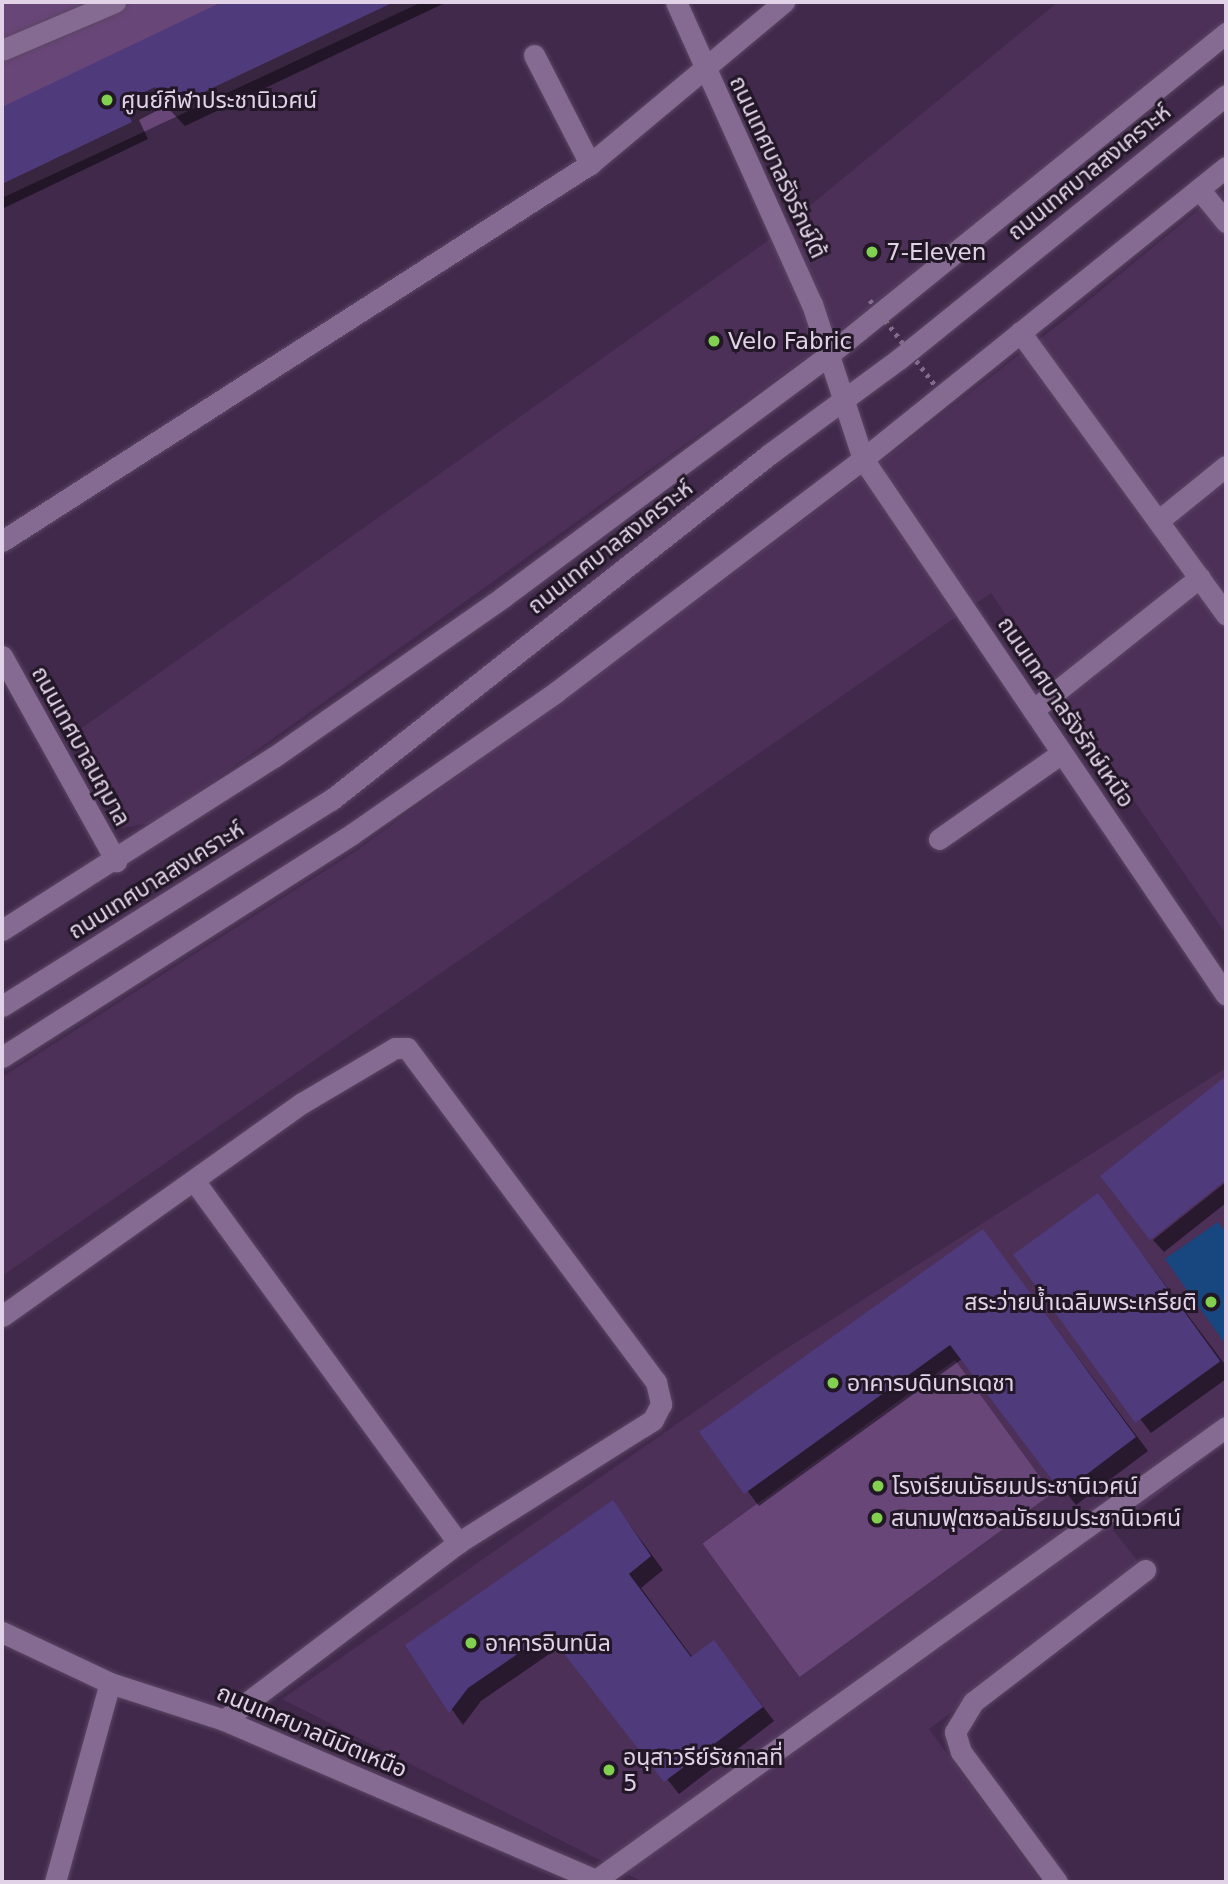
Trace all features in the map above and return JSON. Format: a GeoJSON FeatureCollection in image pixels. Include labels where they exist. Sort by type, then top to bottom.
{"type":"FeatureCollection","features":[{"type":"Feature","properties":{"kind":"street"},"geometry":{"type":"LineString","coordinates":[[2,50],[116,2]]}},
{"type":"Feature","properties":{"kind":"street","name":"ถนนเทศบาลรังรักษ์ใต้"},"geometry":{"type":"LineString","coordinates":[[676,2],[812,303],[825,357],[841,401]]}},
{"type":"Feature","properties":{"kind":"street"},"geometry":{"type":"LineString","coordinates":[[2,541],[590,164],[784,2]]}},
{"type":"Feature","properties":{"kind":"street","name":"ถนนเทศบาลสงเคราะห์"},"geometry":{"type":"LineString","coordinates":[[2,930],[116,861],[503,597],[825,357],[1226,33]]}},
{"type":"Feature","properties":{"kind":"street"},"geometry":{"type":"LineString","coordinates":[[534,55],[590,164]]}},
{"type":"Feature","properties":{"kind":"street","name":"ถนนเทศบาลสงเคราะห์"},"geometry":{"type":"LineString","coordinates":[[2,1006],[331,800],[841,401],[1226,95]]}},
{"type":"Feature","properties":{"kind":"street"},"geometry":{"type":"LineString","coordinates":[[2,1057],[364,826],[556,692],[863,459],[1226,167]]}},
{"type":"Feature","properties":{"kind":"street"},"geometry":{"type":"LineString","coordinates":[[1199,189],[1226,222]]}},
{"type":"Feature","properties":{"kind":"street"},"geometry":{"type":"LineString","coordinates":[[1020,332],[1226,615]]}},
{"type":"Feature","properties":{"kind":"street","name":"ถนนเทศบาลรังรักษ์เหนือ"},"geometry":{"type":"LineString","coordinates":[[841,401],[863,459],[1226,995]]}},
{"type":"Feature","properties":{"kind":"street"},"geometry":{"type":"LineString","coordinates":[[1158,521],[1226,466]]}},
{"type":"Feature","properties":{"kind":"street"},"geometry":{"type":"LineString","coordinates":[[1033,710],[1199,577]]}},
{"type":"Feature","properties":{"kind":"street","name":"ถนนเทศบาลนฤมาล"},"geometry":{"type":"LineString","coordinates":[[2,656],[116,861]]}},
{"type":"Feature","properties":{"kind":"street"},"geometry":{"type":"LineString","coordinates":[[939,839],[1062,753]]}},
{"type":"Feature","properties":{"kind":"street"},"geometry":{"type":"LineString","coordinates":[[2,1316],[195,1182],[302,1103],[395,1048],[407,1048],[656,1382],[661,1404],[653,1420],[458,1543],[225,1720]]}},
{"type":"Feature","properties":{"kind":"street"},"geometry":{"type":"LineString","coordinates":[[195,1182],[458,1543]]}},
{"type":"Feature","properties":{"kind":"street"},"geometry":{"type":"LineString","coordinates":[[598,1881],[1226,1427]]}},
{"type":"Feature","properties":{"kind":"street"},"geometry":{"type":"LineString","coordinates":[[1057,1882],[961,1752],[955,1732],[973,1702],[1145,1570]]}},
{"type":"Feature","properties":{"kind":"street","name":"ถนนเทศบาลนิมิตเหนือ"},"geometry":{"type":"LineString","coordinates":[[2,1632],[110,1683],[225,1720],[554,1874],[598,1881]]}},
{"type":"Feature","properties":{"kind":"street"},"geometry":{"type":"LineString","coordinates":[[55,1882],[110,1683]]}},
{"type":"Feature","properties":{"kind":"path"},"geometry":{"type":"LineString","coordinates":[[870,300],[948,402]]}},
{"type":"Feature","properties":{"kind":"shaded area","name":"ศูนย์กีฬาประชานิเวศน์"},"geometry":{"type":"Polygon","coordinates":[[[2,2],[422,2],[2,198],[2,2]]]}},
{"type":"Feature","properties":{"kind":"shaded area"},"geometry":{"type":"Polygon","coordinates":[[[1058,2],[1226,2],[1226,23],[1106,123],[795,366],[156,822],[122,828],[79,730],[762,245],[1058,2]]]}},
{"type":"Feature","properties":{"kind":"shaded area"},"geometry":{"type":"Polygon","coordinates":[[[1226,187],[1226,934],[991,593],[2,1276],[2,1077],[356,851],[820,508],[1067,318],[1226,187]]]}},
{"type":"Feature","properties":{"kind":"shaded area","name":"โรงเรียนมัธยมประชานิเวศน์"},"geometry":{"type":"Polygon","coordinates":[[[1226,1068],[1226,1442],[1113,1530],[1145,1570],[929,1729],[1041,1882],[643,1882],[282,1699],[770,1359],[1226,1068]]]}},
{"type":"Feature","properties":{"kind":"shaded area","name":"สนามฟุตซอลมัธยมประชานิเวศน์"},"geometry":{"type":"Polygon","coordinates":[[[955,1360],[1052,1493],[800,1677],[703,1543],[955,1360]]]}},
{"type":"Feature","properties":{"kind":"water","name":"สระว่ายนํ้าเฉลิมพระเกรียติ"},"geometry":{"type":"Polygon","coordinates":[[[1218,1222],[1226,1233],[1226,1345],[1165,1259],[1218,1222]]]}},
{"type":"Feature","properties":{"kind":"building"},"geometry":{"type":"Polygon","coordinates":[[[222,2],[394,2],[166,110],[155,87],[123,102],[132,122],[2,184],[2,107],[222,2]]]}},
{"type":"Feature","properties":{"kind":"building"},"geometry":{"type":"Polygon","coordinates":[[[1226,1076],[1226,1180],[1150,1240],[1100,1176],[1226,1076]]]}},
{"type":"Feature","properties":{"kind":"building"},"geometry":{"type":"Polygon","coordinates":[[[1098,1193],[1220,1361],[1135,1423],[1013,1255],[1098,1193]]]}},
{"type":"Feature","properties":{"kind":"building","name":"อาคารบดินทรเดชา"},"geometry":{"type":"Polygon","coordinates":[[[983,1229],[1136,1437],[1062,1493],[950,1345],[744,1494],[699,1432],[983,1229]]]}},
{"type":"Feature","properties":{"kind":"building","name":"อาคารอินทนิล"},"geometry":{"type":"Polygon","coordinates":[[[613,1500],[651,1556],[629,1574],[691,1657],[714,1640],[763,1707],[664,1782],[548,1633],[468,1688],[449,1713],[405,1645],[613,1500]]]}},
{"type":"Feature","properties":{"kind":"place","name":"ศูนย์กีฬาประชานิเวศน์"},"geometry":{"type":"Point","coordinates":[107,100]}},
{"type":"Feature","properties":{"kind":"place","name":"7-Eleven"},"geometry":{"type":"Point","coordinates":[872,252]}},
{"type":"Feature","properties":{"kind":"place","name":"Velo Fabric"},"geometry":{"type":"Point","coordinates":[714,341]}},
{"type":"Feature","properties":{"kind":"place","name":"สระว่ายนํ้าเฉลิมพระเกรียติ"},"geometry":{"type":"Point","coordinates":[1211,1302]}},
{"type":"Feature","properties":{"kind":"place","name":"อาคารบดินทรเดชา"},"geometry":{"type":"Point","coordinates":[833,1383]}},
{"type":"Feature","properties":{"kind":"place","name":"โรงเรียนมัธยมประชานิเวศน์"},"geometry":{"type":"Point","coordinates":[878,1486]}},
{"type":"Feature","properties":{"kind":"place","name":"สนามฟุตซอลมัธยมประชานิเวศน์"},"geometry":{"type":"Point","coordinates":[877,1518]}},
{"type":"Feature","properties":{"kind":"place","name":"อาคารอินทนิล"},"geometry":{"type":"Point","coordinates":[471,1643]}},
{"type":"Feature","properties":{"kind":"place","name":"อนุสาวรีย์รัชกาลที่ 5"},"geometry":{"type":"Point","coordinates":[609,1770]}}]}
